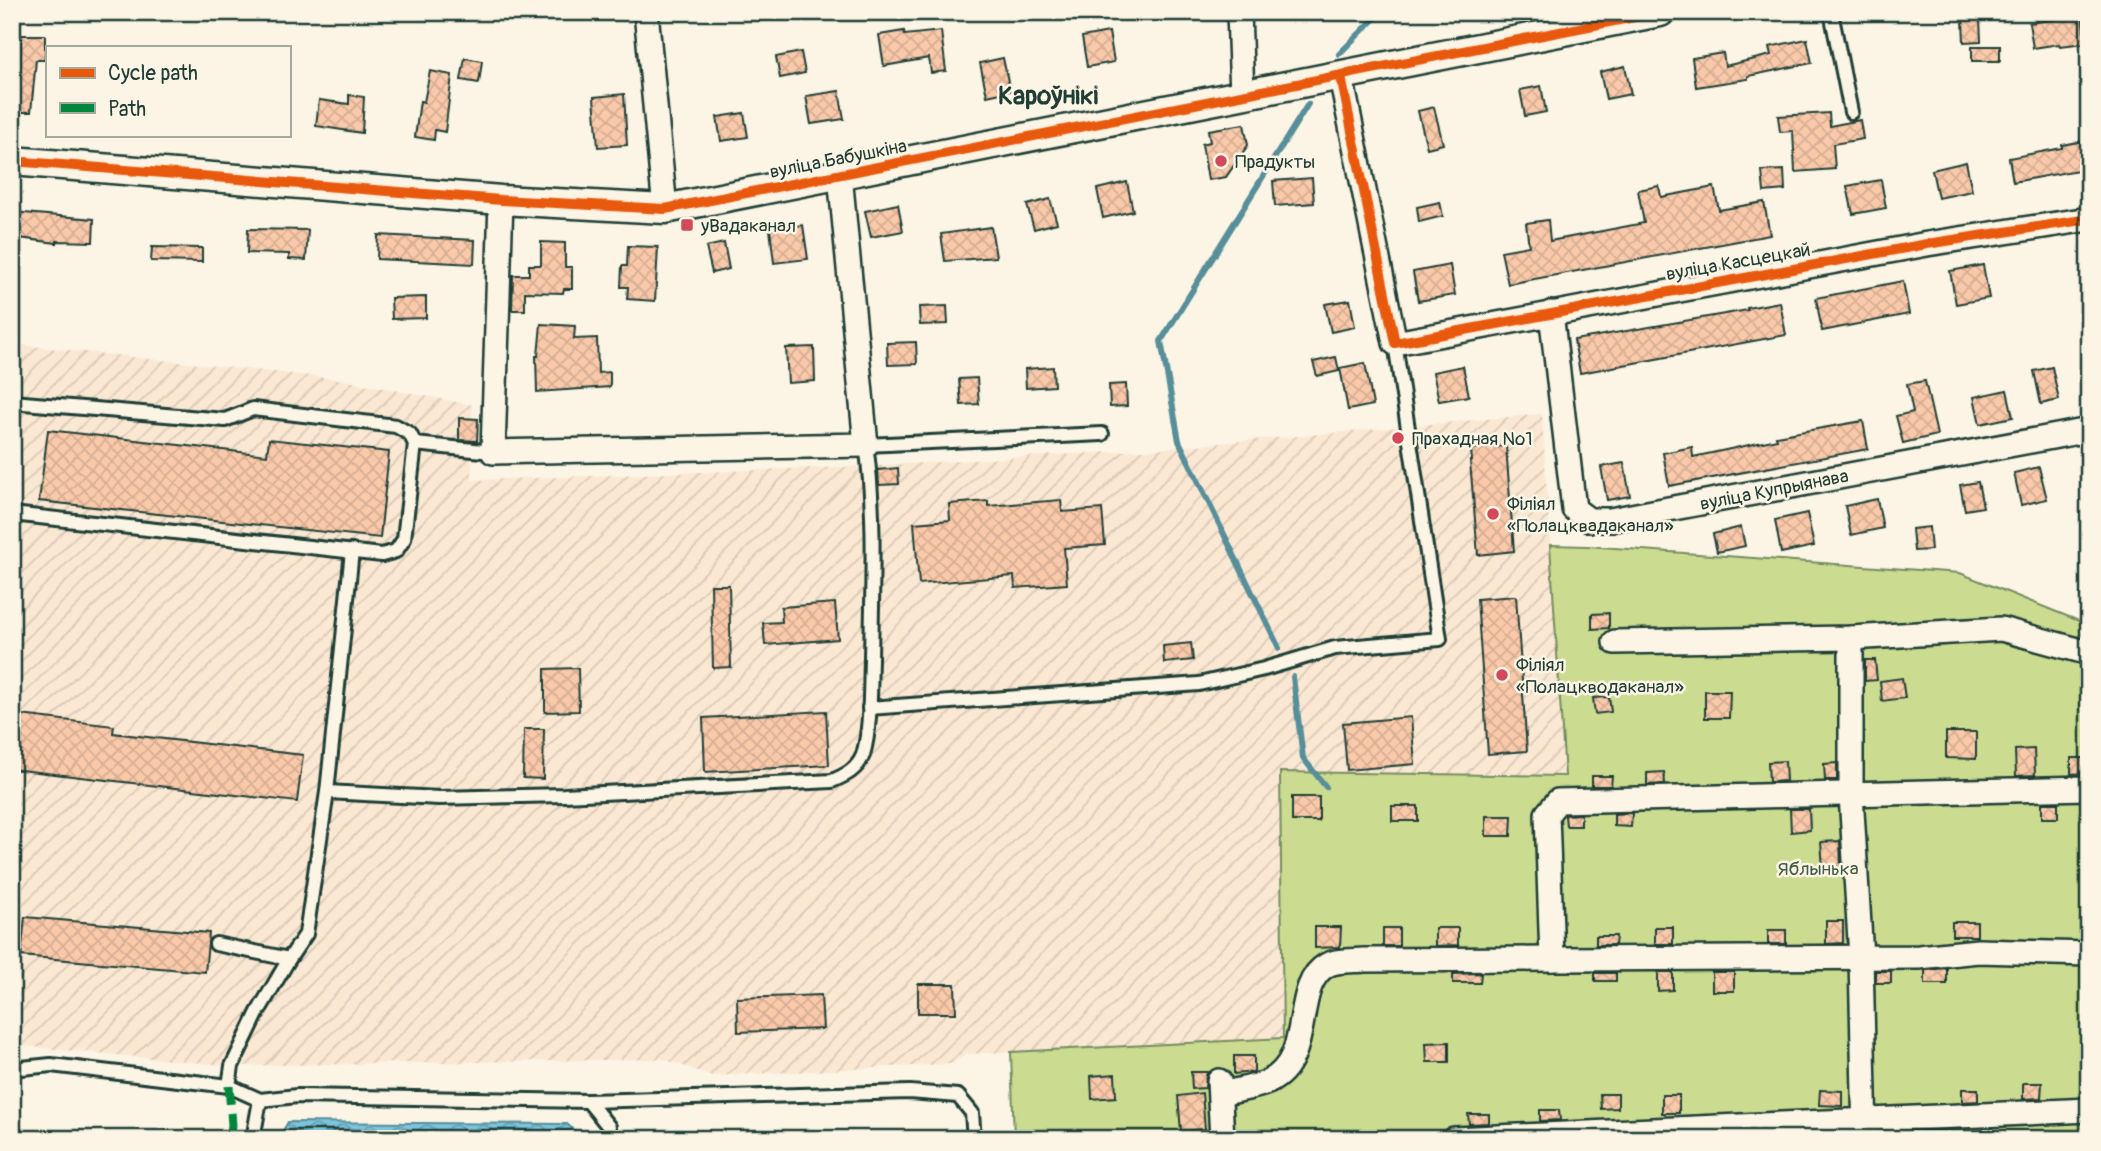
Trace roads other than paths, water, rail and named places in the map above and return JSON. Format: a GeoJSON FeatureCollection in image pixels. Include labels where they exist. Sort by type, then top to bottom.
{"type":"FeatureCollection","features":[{"type":"Feature","properties":{"kind":"street"},"geometry":{"type":"LineString","coordinates":[[646,12],[666,209]]}},
{"type":"Feature","properties":{"kind":"street"},"geometry":{"type":"LineString","coordinates":[[1239,12],[1242,95]]}},
{"type":"Feature","properties":{"kind":"street","name":"вуліца Бабушкіна"},"geometry":{"type":"LineString","coordinates":[[12,161],[501,200],[666,209],[1660,12]]}},
{"type":"Feature","properties":{"kind":"street"},"geometry":{"type":"LineString","coordinates":[[1341,77],[1395,343]]}},
{"type":"Feature","properties":{"kind":"street"},"geometry":{"type":"LineString","coordinates":[[501,200],[494,452],[866,445],[840,175]]}},
{"type":"Feature","properties":{"kind":"street","name":"вуліца Касцецкай"},"geometry":{"type":"LineString","coordinates":[[1395,343],[1927,244],[2089,219]]}},
{"type":"Feature","properties":{"kind":"street","name":"вуліца Купрыянава"},"geometry":{"type":"LineString","coordinates":[[1551,313],[1574,509],[1588,520],[1623,518],[2089,430]]}},
{"type":"Feature","properties":{"kind":"street"},"geometry":{"type":"LineString","coordinates":[[1615,642],[1851,638],[2001,629],[2089,653]]}},
{"type":"Feature","properties":{"kind":"street"},"geometry":{"type":"LineString","coordinates":[[1851,638],[1851,795],[1861,957],[1865,1129]]}},
{"type":"Feature","properties":{"kind":"street"},"geometry":{"type":"LineString","coordinates":[[1552,958],[1547,814],[1558,801],[2089,788]]}},
{"type":"Feature","properties":{"kind":"street"},"geometry":{"type":"LineString","coordinates":[[1222,1139],[1220,1088],[1269,1082],[1287,1067],[1295,1052],[1311,980],[1328,964],[1364,960],[1919,957],[1978,951],[2089,954]]}},
{"type":"Feature","properties":{"kind":"street"},"geometry":{"type":"LineString","coordinates":[[1454,1139],[1865,1129],[2089,1110]]}},
{"type":"Feature","properties":{"kind":"lane"},"geometry":{"type":"LineString","coordinates":[[1831,12],[1851,112]]}},
{"type":"Feature","properties":{"kind":"lane"},"geometry":{"type":"LineString","coordinates":[[869,708],[1199,684],[1264,669],[1335,648],[1440,639],[1395,343]]}},
{"type":"Feature","properties":{"kind":"lane"},"geometry":{"type":"LineString","coordinates":[[12,402],[225,420],[253,409],[396,426],[410,434],[415,444],[404,539],[396,551],[382,555],[12,514]]}},
{"type":"Feature","properties":{"kind":"lane"},"geometry":{"type":"LineString","coordinates":[[327,792],[439,798],[564,795],[832,780],[851,774],[863,755],[869,708],[872,590],[869,466],[866,445],[1102,434]]}},
{"type":"Feature","properties":{"kind":"lane"},"geometry":{"type":"LineString","coordinates":[[415,444],[494,452]]}},
{"type":"Feature","properties":{"kind":"lane"},"geometry":{"type":"LineString","coordinates":[[229,1086],[232,1066],[258,1012],[306,934],[327,792],[352,551]]}},
{"type":"Feature","properties":{"kind":"lane"},"geometry":{"type":"LineString","coordinates":[[216,944],[289,959]]}},
{"type":"Feature","properties":{"kind":"lane"},"geometry":{"type":"LineString","coordinates":[[12,1069],[51,1065],[229,1086],[260,1100],[298,1096],[588,1101],[910,1092],[958,1096],[972,1113],[974,1139]]}},
{"type":"Feature","properties":{"kind":"lane"},"geometry":{"type":"LineString","coordinates":[[253,1139],[260,1100]]}},
{"type":"Feature","properties":{"kind":"lane"},"geometry":{"type":"LineString","coordinates":[[588,1101],[609,1127],[609,1139]]}},
{"type":"Feature","properties":{"kind":"water"},"geometry":{"type":"Polygon","coordinates":[[[288,1122],[567,1124],[584,1139],[278,1139],[288,1122]]]}},
{"type":"Feature","properties":{"kind":"waterway"},"geometry":{"type":"LineString","coordinates":[[1339,54],[1381,12]]}},
{"type":"Feature","properties":{"kind":"waterway"},"geometry":{"type":"LineString","coordinates":[[1279,648],[1179,441],[1161,341],[1308,104]]}},
{"type":"Feature","properties":{"kind":"waterway"},"geometry":{"type":"LineString","coordinates":[[1293,677],[1303,758],[1326,787]]}},
{"type":"Feature","properties":{"kind":"place","name":"Прадукты"},"geometry":{"type":"Point","coordinates":[1221,161]}},
{"type":"Feature","properties":{"kind":"place","name":"уВадаканал"},"geometry":{"type":"Point","coordinates":[687,225]}},
{"type":"Feature","properties":{"kind":"place","name":"Прахадная №1"},"geometry":{"type":"Point","coordinates":[1398,438]}},
{"type":"Feature","properties":{"kind":"place","name":"Філіял «Полацквадаканал»"},"geometry":{"type":"Point","coordinates":[1493,514]}},
{"type":"Feature","properties":{"kind":"place","name":"Філіял «Полацкводаканал»"},"geometry":{"type":"Point","coordinates":[1502,675]}},
{"type":"Feature","properties":{"kind":"district","name":"Кароўнікі"},"geometry":{"type":"Point","coordinates":[1048,95]}},
{"type":"Feature","properties":{"kind":"park label","name":"Яблынька"},"geometry":{"type":"Point","coordinates":[1818,868]}}]}
